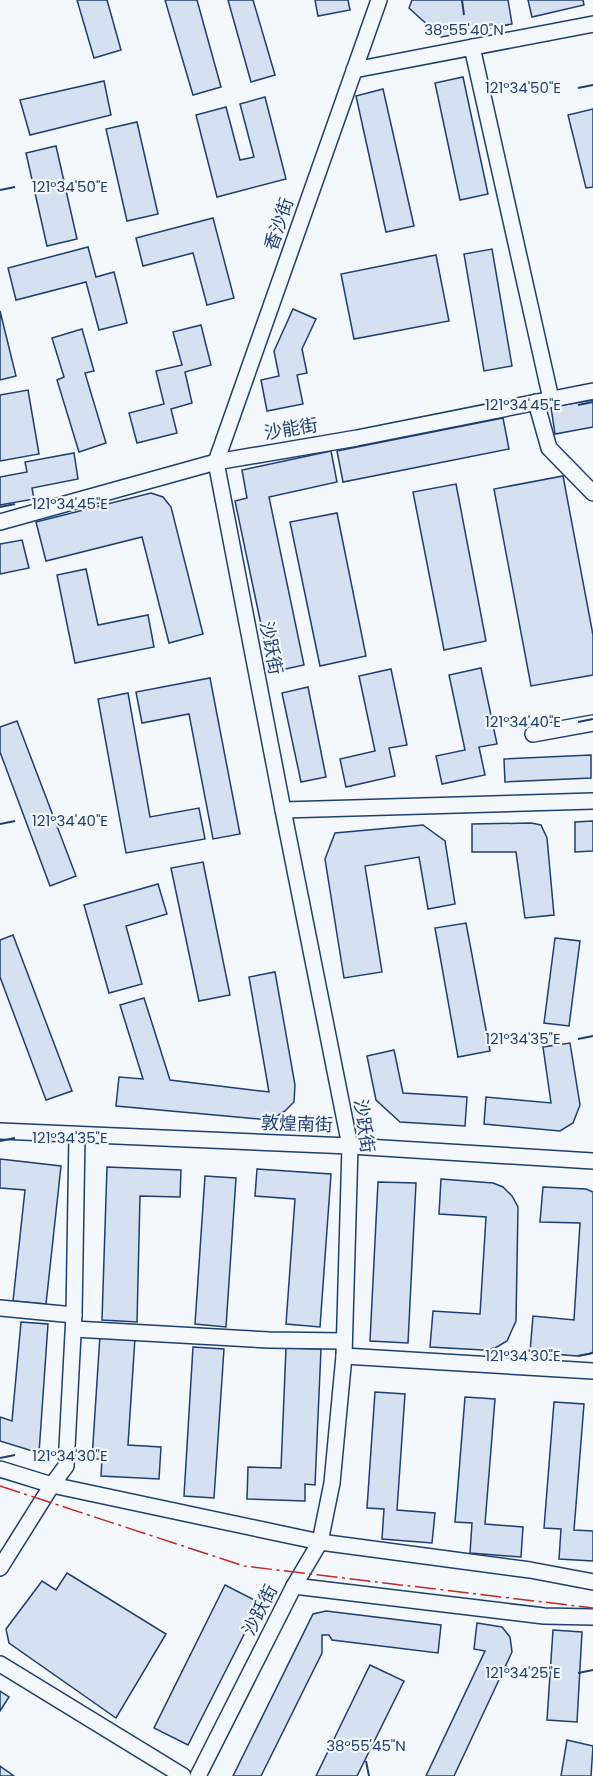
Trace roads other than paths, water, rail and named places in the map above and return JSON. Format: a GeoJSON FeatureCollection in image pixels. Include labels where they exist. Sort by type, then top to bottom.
{"type":"FeatureCollection","features":[{"type":"Feature","properties":{"kind":"street","name":"香沙街"},"geometry":{"type":"LineString","coordinates":[[216,462],[379,0]]}},
{"type":"Feature","properties":{"kind":"street"},"geometry":{"type":"LineString","coordinates":[[354,70],[593,24]]}},
{"type":"Feature","properties":{"kind":"street"},"geometry":{"type":"LineString","coordinates":[[472,47],[543,401],[549,448],[593,493]]}},
{"type":"Feature","properties":{"kind":"street","name":"沙能街"},"geometry":{"type":"LineString","coordinates":[[0,522],[216,462],[357,438],[593,391]]}},
{"type":"Feature","properties":{"kind":"street","name":"沙跃街"},"geometry":{"type":"LineString","coordinates":[[198,1776],[294,1586],[320,1542],[332,1483],[344,1349],[350,1146],[216,462]]}},
{"type":"Feature","properties":{"kind":"street"},"geometry":{"type":"LineString","coordinates":[[533,734],[593,723]]}},
{"type":"Feature","properties":{"kind":"street"},"geometry":{"type":"LineString","coordinates":[[283,810],[593,801]]}},
{"type":"Feature","properties":{"kind":"street","name":"敦煌南街"},"geometry":{"type":"LineString","coordinates":[[0,1131],[350,1146],[593,1161]]}},
{"type":"Feature","properties":{"kind":"street"},"geometry":{"type":"LineString","coordinates":[[0,1568],[66,1466],[74,1322],[77,1135]]}},
{"type":"Feature","properties":{"kind":"street"},"geometry":{"type":"LineString","coordinates":[[0,1308],[74,1322],[593,1371]]}},
{"type":"Feature","properties":{"kind":"street"},"geometry":{"type":"LineString","coordinates":[[0,1469],[52,1485],[320,1542],[530,1570],[593,1582]]}},
{"type":"Feature","properties":{"kind":"street"},"geometry":{"type":"LineString","coordinates":[[294,1586],[544,1616],[593,1617]]}},
{"type":"Feature","properties":{"kind":"street"},"geometry":{"type":"LineString","coordinates":[[0,1664],[183,1776]]}}]}
